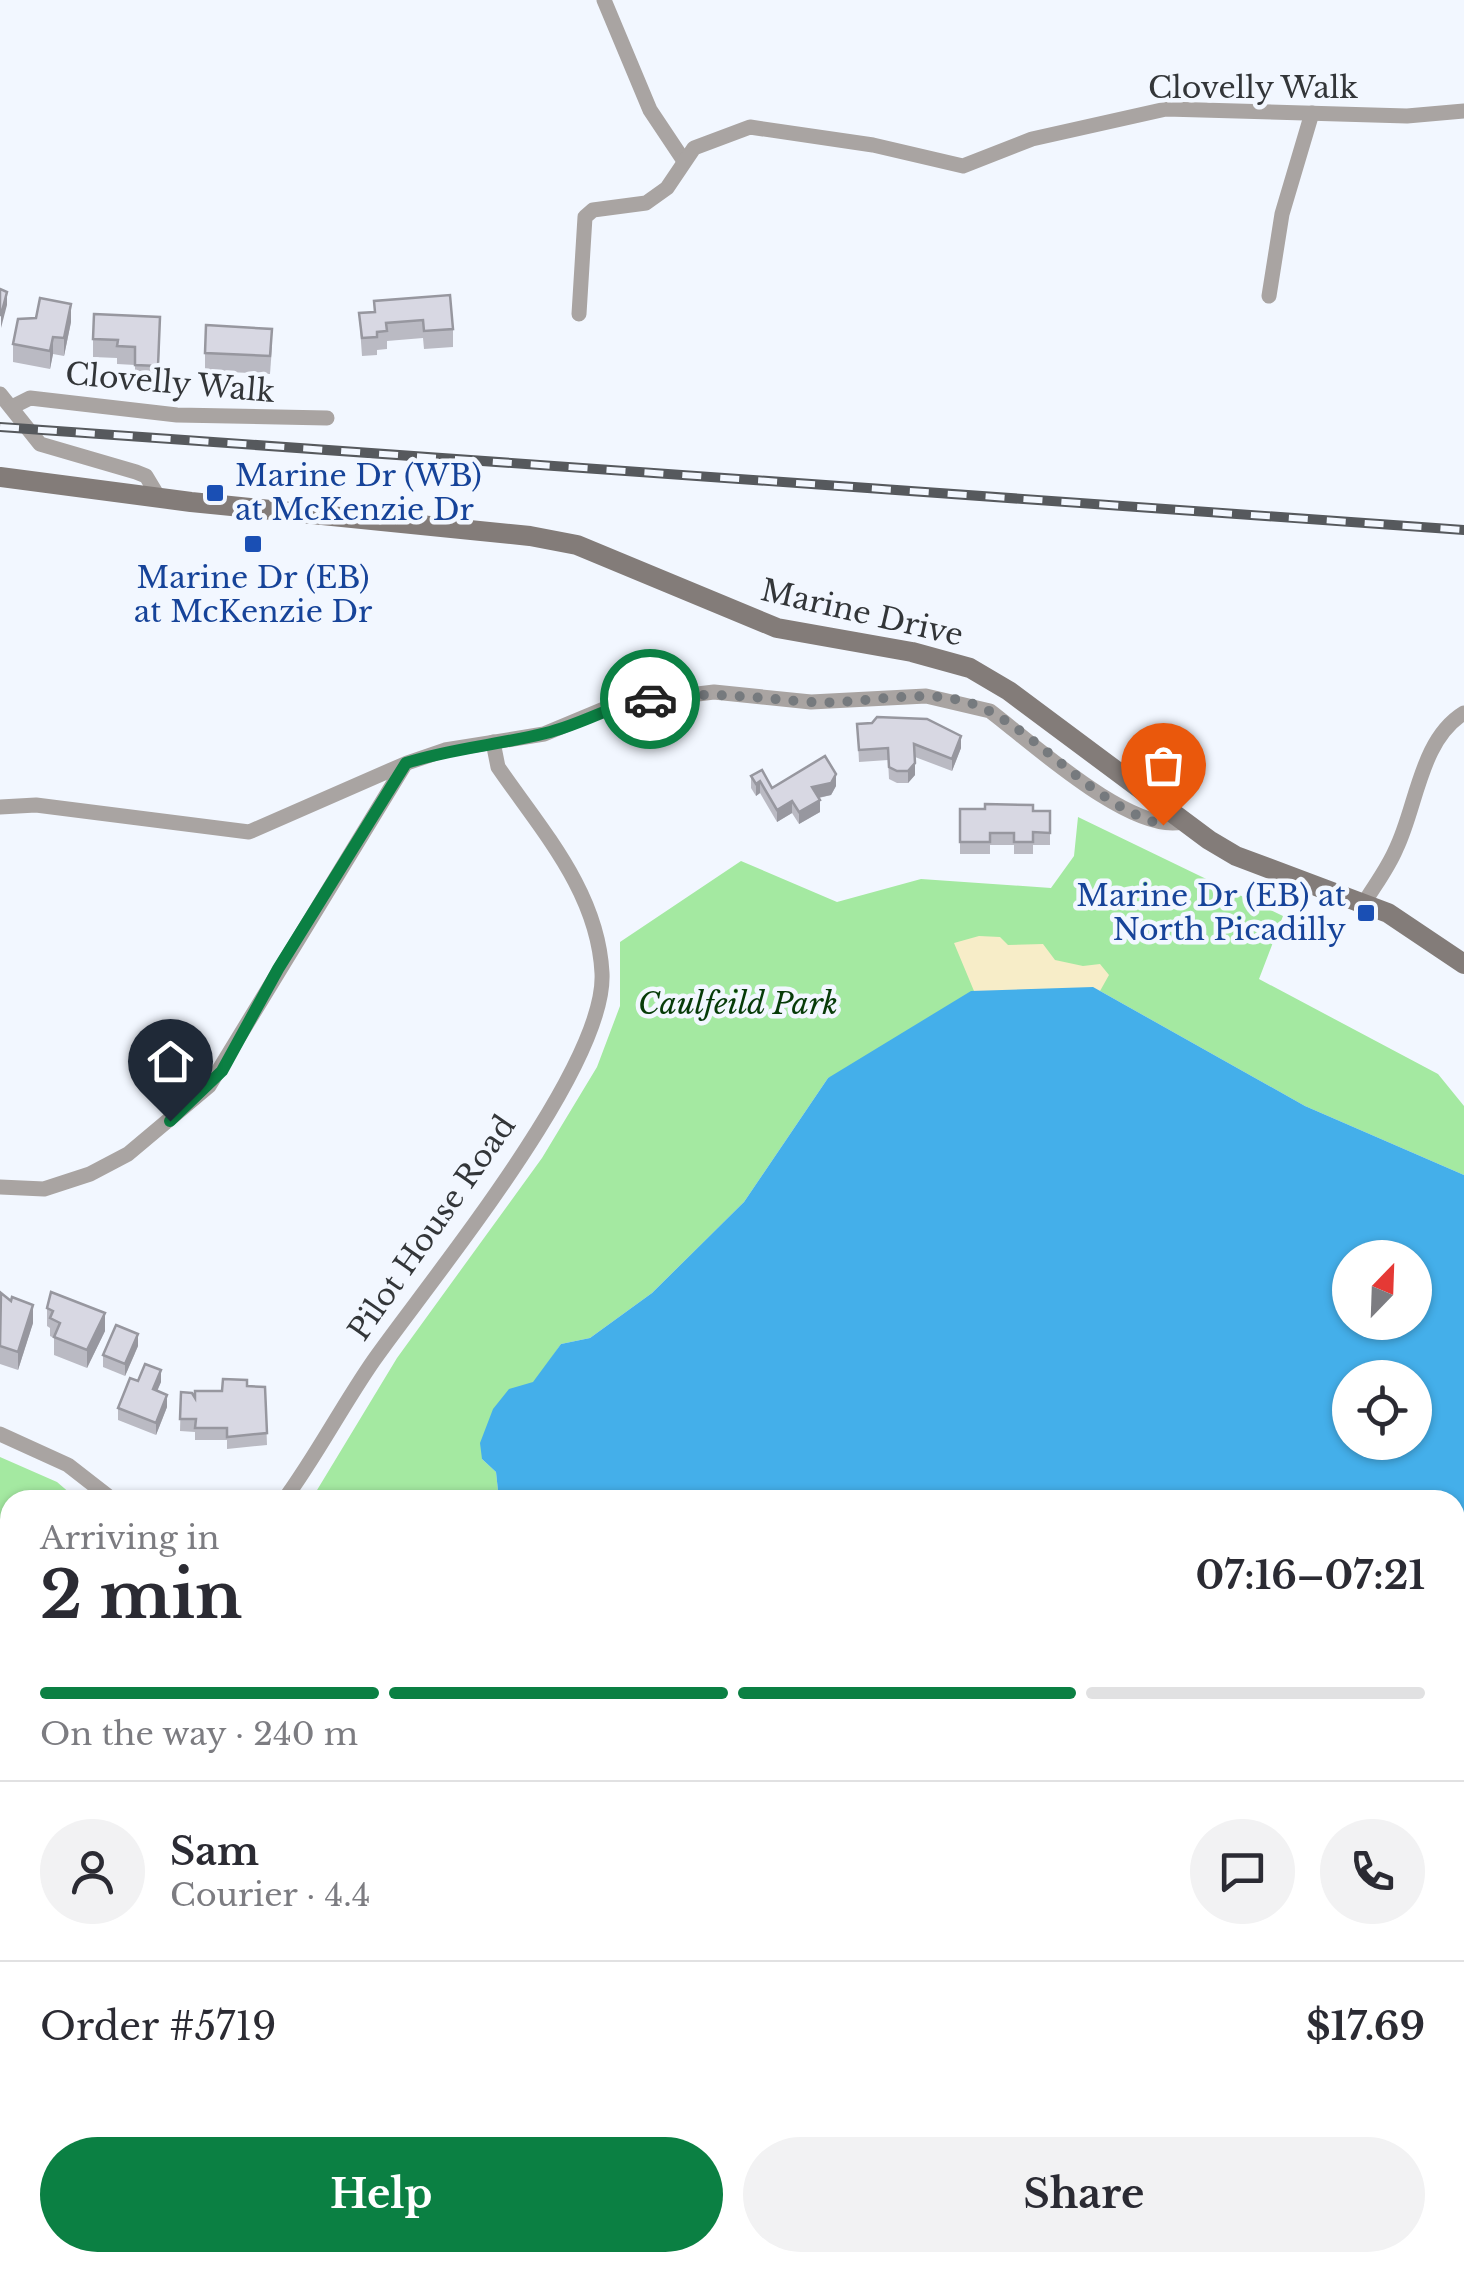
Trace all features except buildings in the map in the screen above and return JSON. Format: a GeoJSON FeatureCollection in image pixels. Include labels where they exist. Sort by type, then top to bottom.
{"type":"FeatureCollection","features":[{"type":"Feature","properties":{"kind":"main road","name":"Marine Drive"},"geometry":{"type":"LineString","coordinates":[[0,477],[530,536],[578,545],[777,628],[956,662],[1009,691],[1182,822],[1236,856],[1388,913],[1464,964]]}},
{"type":"Feature","properties":{"kind":"street"},"geometry":{"type":"LineString","coordinates":[[604,0],[650,110],[684,161]]}},
{"type":"Feature","properties":{"kind":"street","name":"Clovelly Walk"},"geometry":{"type":"LineString","coordinates":[[580,314],[585,217],[594,210],[646,203],[666,188],[694,148],[713,137],[750,126],[873,145],[963,166],[1032,139],[1166,109],[1407,116],[1464,111]]}},
{"type":"Feature","properties":{"kind":"street"},"geometry":{"type":"LineString","coordinates":[[1270,296],[1282,214],[1312,113]]}},
{"type":"Feature","properties":{"kind":"street"},"geometry":{"type":"LineString","coordinates":[[0,394],[40,444],[146,476],[158,496]]}},
{"type":"Feature","properties":{"kind":"street","name":"Clovelly Walk"},"geometry":{"type":"LineString","coordinates":[[12,407],[30,398],[224,418],[327,418]]}},
{"type":"Feature","properties":{"kind":"street"},"geometry":{"type":"LineString","coordinates":[[0,808],[36,805],[249,832],[406,763],[544,734],[616,704],[729,692],[811,702],[942,698],[990,712],[1100,792],[1142,817],[1163,825],[1182,822]]}},
{"type":"Feature","properties":{"kind":"street"},"geometry":{"type":"LineString","coordinates":[[1364,903],[1397,849],[1434,746],[1443,730],[1464,713]]}},
{"type":"Feature","properties":{"kind":"street","name":"Pilot House Road"},"geometry":{"type":"LineString","coordinates":[[291,1490],[326,1442],[370,1366],[469,1232],[552,1102],[599,1012],[602,977],[587,901],[498,767],[493,742]]}},
{"type":"Feature","properties":{"kind":"street"},"geometry":{"type":"LineString","coordinates":[[0,1187],[44,1189],[90,1174],[128,1154],[209,1086],[222,1071],[287,953],[406,763]]}},
{"type":"Feature","properties":{"kind":"street"},"geometry":{"type":"LineString","coordinates":[[0,1434],[68,1465],[100,1490]]}},
{"type":"Feature","properties":{"kind":"green space","name":"Caulfeild Park"},"geometry":{"type":"Polygon","coordinates":[[[1078,817],[1283,916],[1259,979],[1438,1074],[1464,1106],[1464,1175],[1305,1106],[1093,987],[828,1078],[744,1202],[652,1293],[590,1338],[561,1344],[482,1459],[496,1472],[498,1490],[317,1490],[397,1358],[542,1158],[597,1067],[620,1006],[620,942],[741,861],[837,902],[921,879],[1051,888],[1074,856],[1078,817]]]}},
{"type":"Feature","properties":{"kind":"green space"},"geometry":{"type":"Polygon","coordinates":[[[0,1457],[57,1482],[66,1490],[0,1490],[0,1457]]]}},
{"type":"Feature","properties":{"kind":"sand"},"geometry":{"type":"Polygon","coordinates":[[[979,936],[1000,937],[1008,945],[1043,944],[1055,960],[1083,966],[1100,964],[1109,975],[1100,991],[974,991],[954,943],[979,936]]]}},
{"type":"Feature","properties":{"kind":"water"},"geometry":{"type":"Polygon","coordinates":[[[1093,987],[1305,1106],[1464,1175],[1464,1490],[498,1490],[496,1472],[482,1459],[480,1443],[493,1409],[509,1389],[533,1382],[561,1344],[590,1338],[652,1293],[744,1202],[828,1078],[971,991],[1093,987]]]}},
{"type":"Feature","properties":{"kind":"railway"},"geometry":{"type":"LineString","coordinates":[[0,427],[1464,530]]}},
{"type":"Feature","properties":{"kind":"way so far"},"geometry":{"type":"LineString","coordinates":[[650,699],[729,692],[811,702],[926,696],[958,701],[990,712],[1100,792],[1163,825]]}},
{"type":"Feature","properties":{"kind":"place","name":"Marine Dr (WB) at McKenzie Dr"},"geometry":{"type":"Point","coordinates":[215,493]}},
{"type":"Feature","properties":{"kind":"place","name":"Marine Dr (EB) at McKenzie Dr"},"geometry":{"type":"Point","coordinates":[253,544]}},
{"type":"Feature","properties":{"kind":"place","name":"Marine Dr (EB) at North Picadilly"},"geometry":{"type":"Point","coordinates":[1366,913]}},
{"type":"Feature","properties":{"kind":"route"},"geometry":{"type":"LineString","coordinates":[[170,1121],[222,1071],[278,969],[406,763],[444,750],[544,734],[616,704],[650,699]]}}]}
